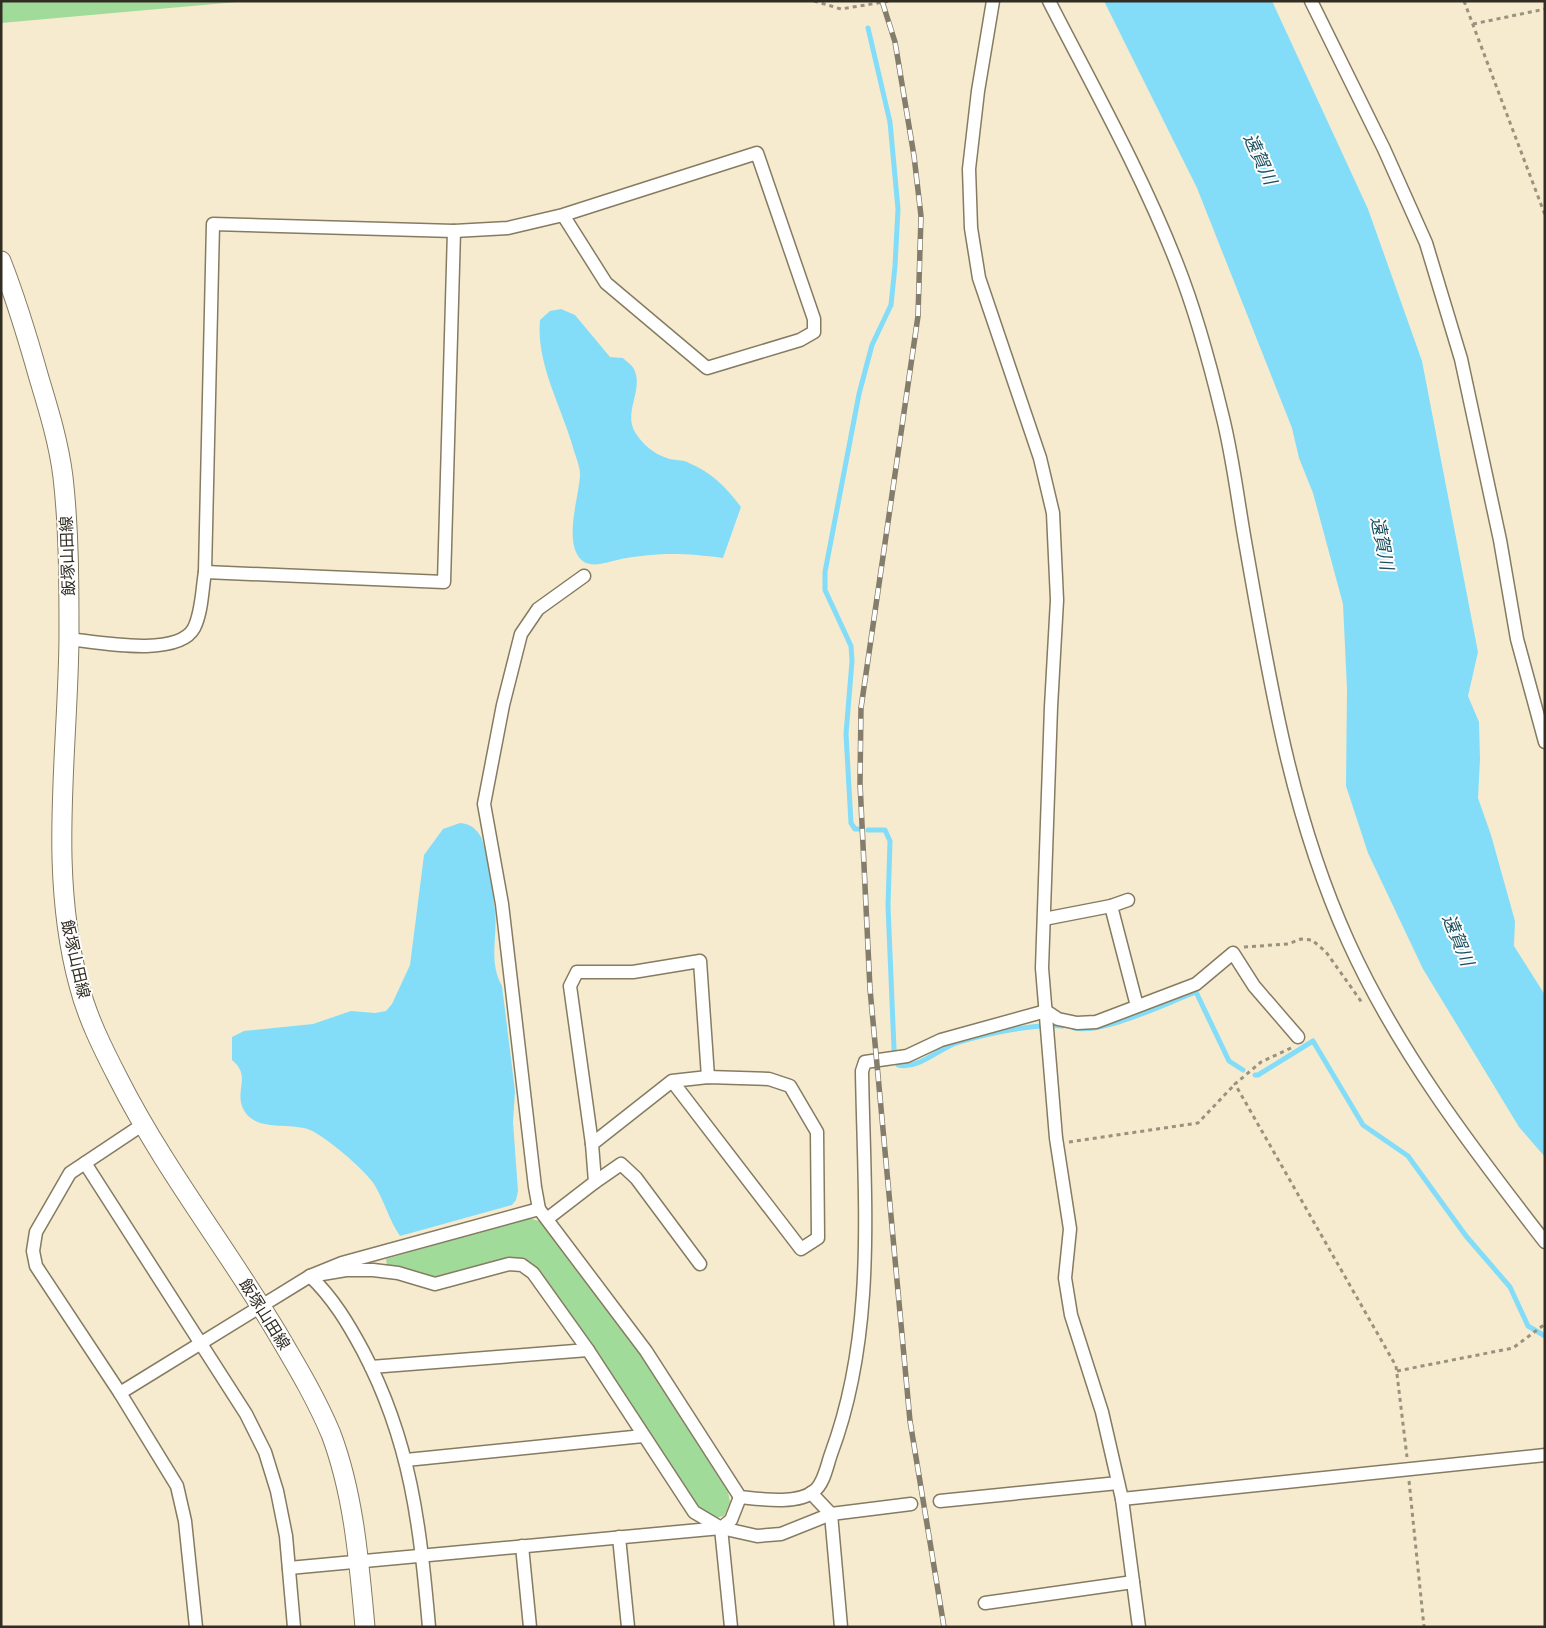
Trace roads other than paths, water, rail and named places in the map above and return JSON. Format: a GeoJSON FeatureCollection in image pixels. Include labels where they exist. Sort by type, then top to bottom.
{"type":"FeatureCollection","features":[{"type":"Feature","properties":{"kind":"main road","name":"飯塚山田線"},"geometry":{"type":"LineString","coordinates":[[1,261],[16,300],[53,423],[63,474],[68,547],[69,639],[61,846],[65,917],[79,987],[103,1048],[142,1125],[261,1305],[308,1383],[331,1434],[344,1476],[360,1562],[365,1627]]}},
{"type":"Feature","properties":{"kind":"street"},"geometry":{"type":"LineString","coordinates":[[993,1],[978,91],[969,169],[971,228],[980,278],[1040,458],[1053,513],[1057,600],[1051,707],[1042,968],[1057,1143],[1070,1229],[1065,1278],[1071,1315],[1102,1412],[1122,1499],[1139,1627]]}},
{"type":"Feature","properties":{"kind":"street"},"geometry":{"type":"LineString","coordinates":[[1049,1],[1125,151],[1173,255],[1200,334],[1223,417],[1276,716],[1303,822],[1348,943],[1401,1043],[1496,1179],[1545,1242]]}},
{"type":"Feature","properties":{"kind":"street"},"geometry":{"type":"LineString","coordinates":[[1311,1],[1384,149],[1428,252],[1462,359],[1500,540],[1517,639],[1545,742]]}},
{"type":"Feature","properties":{"kind":"street"},"geometry":{"type":"LineString","coordinates":[[69,639],[145,646],[173,644],[193,630],[198,616],[205,572],[213,224],[454,231],[508,228],[563,215],[757,153],[814,319],[814,332],[800,340],[707,368],[606,283],[563,215]]}},
{"type":"Feature","properties":{"kind":"street"},"geometry":{"type":"LineString","coordinates":[[205,572],[444,582],[454,231]]}},
{"type":"Feature","properties":{"kind":"street"},"geometry":{"type":"LineString","coordinates":[[584,576],[538,609],[521,634],[503,705],[484,804],[502,904],[543,1214],[646,1351],[740,1496]]}},
{"type":"Feature","properties":{"kind":"street"},"geometry":{"type":"LineString","coordinates":[[1044,918],[1111,906],[1128,900]]}},
{"type":"Feature","properties":{"kind":"street"},"geometry":{"type":"LineString","coordinates":[[1111,906],[1137,1006]]}},
{"type":"Feature","properties":{"kind":"street"},"geometry":{"type":"LineString","coordinates":[[740,1496],[777,1500],[804,1496],[811,1493],[821,1482],[842,1425],[853,1376],[860,1325],[866,1248],[862,1071],[865,1062],[897,1057],[941,1040],[1046,1020],[1058,1019],[1077,1023],[1096,1022],[1196,984],[1233,953],[1254,986],[1298,1037]]}},
{"type":"Feature","properties":{"kind":"street"},"geometry":{"type":"LineString","coordinates":[[596,1182],[570,986],[577,972],[633,972],[700,962],[708,1077]]}},
{"type":"Feature","properties":{"kind":"street"},"geometry":{"type":"LineString","coordinates":[[592,1144],[672,1081],[708,1077],[770,1079],[790,1086],[817,1132],[818,1238],[801,1249],[672,1081]]}},
{"type":"Feature","properties":{"kind":"street"},"geometry":{"type":"LineString","coordinates":[[142,1125],[70,1173],[36,1232],[34,1259],[36,1266],[120,1393],[177,1486],[186,1522],[196,1627]]}},
{"type":"Feature","properties":{"kind":"street"},"geometry":{"type":"LineString","coordinates":[[85,1164],[246,1414],[265,1452],[286,1536],[294,1627]]}},
{"type":"Feature","properties":{"kind":"street"},"geometry":{"type":"LineString","coordinates":[[120,1393],[310,1276],[342,1262],[543,1214],[596,1182],[621,1164],[636,1178],[700,1264]]}},
{"type":"Feature","properties":{"kind":"street"},"geometry":{"type":"LineString","coordinates":[[310,1276],[346,1270],[373,1270],[398,1273],[435,1284],[509,1264],[522,1265],[533,1274],[588,1350],[694,1512],[721,1528]]}},
{"type":"Feature","properties":{"kind":"street"},"geometry":{"type":"LineString","coordinates":[[310,1276],[329,1294],[349,1325],[371,1367],[391,1413],[406,1460],[423,1556],[429,1627]]}},
{"type":"Feature","properties":{"kind":"street"},"geometry":{"type":"LineString","coordinates":[[371,1367],[588,1350]]}},
{"type":"Feature","properties":{"kind":"street"},"geometry":{"type":"LineString","coordinates":[[406,1460],[643,1436]]}},
{"type":"Feature","properties":{"kind":"street"},"geometry":{"type":"LineString","coordinates":[[1122,1499],[1545,1455]]}},
{"type":"Feature","properties":{"kind":"street"},"geometry":{"type":"LineString","coordinates":[[940,1501],[1118,1483]]}},
{"type":"Feature","properties":{"kind":"street"},"geometry":{"type":"LineString","coordinates":[[811,1493],[831,1514],[841,1627]]}},
{"type":"Feature","properties":{"kind":"street"},"geometry":{"type":"LineString","coordinates":[[721,1528],[731,1520],[740,1496]]}},
{"type":"Feature","properties":{"kind":"street"},"geometry":{"type":"LineString","coordinates":[[289,1568],[721,1528],[757,1536],[781,1534],[831,1514],[911,1504]]}},
{"type":"Feature","properties":{"kind":"street"},"geometry":{"type":"LineString","coordinates":[[721,1528],[732,1627]]}},
{"type":"Feature","properties":{"kind":"street"},"geometry":{"type":"LineString","coordinates":[[619,1537],[628,1627]]}},
{"type":"Feature","properties":{"kind":"street"},"geometry":{"type":"LineString","coordinates":[[522,1546],[530,1627]]}},
{"type":"Feature","properties":{"kind":"street"},"geometry":{"type":"LineString","coordinates":[[985,1604],[1133,1582]]}},
{"type":"Feature","properties":{"kind":"water","name":"遠賀川"},"geometry":{"type":"Polygon","coordinates":[[[1104,1],[1272,1],[1368,209],[1422,361],[1478,652],[1468,696],[1479,722],[1478,798],[1491,835],[1515,921],[1514,946],[1545,995],[1545,1157],[1519,1127],[1423,969],[1368,853],[1346,786],[1347,689],[1343,604],[1313,493],[1299,458],[1292,428],[1197,188],[1104,1]]]}},
{"type":"Feature","properties":{"kind":"water"},"geometry":{"type":"Polygon","coordinates":[[[561,309],[575,315],[610,357],[623,358],[634,369],[637,385],[631,417],[635,432],[641,441],[662,456],[687,462],[704,471],[724,487],[741,507],[723,558],[684,554],[660,554],[621,559],[602,564],[588,564],[577,554],[574,544],[573,520],[580,470],[545,367],[540,336],[540,320],[550,311],[561,309]]]}},
{"type":"Feature","properties":{"kind":"water"},"geometry":{"type":"Polygon","coordinates":[[[460,823],[472,827],[481,837],[491,883],[496,920],[495,967],[502,986],[515,1091],[513,1122],[518,1191],[516,1200],[512,1205],[400,1236],[374,1184],[354,1162],[335,1146],[310,1130],[258,1122],[245,1112],[240,1098],[241,1072],[232,1060],[232,1037],[244,1031],[313,1024],[351,1011],[375,1013],[386,1011],[392,1004],[410,965],[424,855],[443,829],[460,823]]]}},
{"type":"Feature","properties":{"kind":"waterway"},"geometry":{"type":"LineString","coordinates":[[859,829],[855,829],[851,823],[846,734],[852,661],[851,646],[825,590],[825,572],[859,394],[872,345],[891,305],[895,266],[898,209],[890,122],[868,28]]}},
{"type":"Feature","properties":{"kind":"waterway"},"geometry":{"type":"LineString","coordinates":[[868,830],[885,830],[890,841],[888,906],[894,1049],[898,1065],[914,1064],[959,1042],[983,1036],[1039,1026],[1063,1026]]}},
{"type":"Feature","properties":{"kind":"waterway"},"geometry":{"type":"LineString","coordinates":[[1074,1028],[1087,1029],[1118,1022],[1196,992],[1229,1061],[1243,1070]]}},
{"type":"Feature","properties":{"kind":"waterway"},"geometry":{"type":"LineString","coordinates":[[1255,1075],[1258,1075],[1313,1041],[1363,1125],[1408,1156],[1466,1236],[1510,1287],[1528,1326],[1545,1336]]}},
{"type":"Feature","properties":{"kind":"railway"},"geometry":{"type":"LineString","coordinates":[[882,1],[895,42],[914,156],[921,216],[918,316],[861,708],[860,783],[870,989],[910,1421],[944,1627]]}}]}
